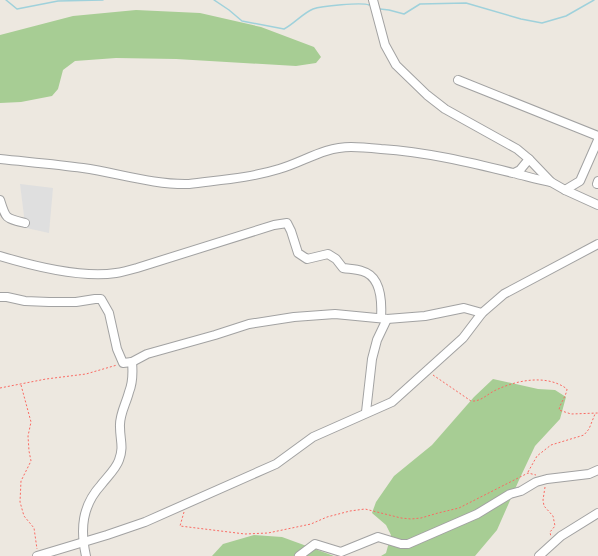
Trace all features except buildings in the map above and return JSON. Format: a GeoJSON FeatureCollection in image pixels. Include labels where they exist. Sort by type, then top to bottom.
{"type":"FeatureCollection","features":[{"type":"Feature","properties":{"kind":"street"},"geometry":{"type":"LineString","coordinates":[[373,0],[385,45],[396,65],[426,95],[445,109],[517,149],[551,182],[564,190],[598,205]]}},
{"type":"Feature","properties":{"kind":"street"},"geometry":{"type":"LineString","coordinates":[[458,80],[598,136]]}},
{"type":"Feature","properties":{"kind":"street"},"geometry":{"type":"LineString","coordinates":[[564,190],[580,181],[598,140]]}},
{"type":"Feature","properties":{"kind":"street"},"geometry":{"type":"LineString","coordinates":[[0,159],[82,168],[176,185],[277,170],[302,162],[329,149],[352,147],[422,154],[551,182]]}},
{"type":"Feature","properties":{"kind":"street"},"geometry":{"type":"LineString","coordinates":[[514,173],[520,170],[529,159]]}},
{"type":"Feature","properties":{"kind":"street"},"geometry":{"type":"LineString","coordinates":[[0,200],[4,214],[8,219],[25,223]]}},
{"type":"Feature","properties":{"kind":"street"},"geometry":{"type":"LineString","coordinates":[[0,256],[70,272],[99,274],[115,273],[137,268],[274,225],[287,223],[298,253],[308,259],[328,254],[336,259],[343,268],[363,271],[372,277],[376,283],[384,319],[372,359],[366,412]]}},
{"type":"Feature","properties":{"kind":"street"},"geometry":{"type":"LineString","coordinates":[[37,556],[145,522],[276,464],[313,437],[366,412],[392,402],[463,338],[482,313],[504,294],[598,244]]}},
{"type":"Feature","properties":{"kind":"street"},"geometry":{"type":"LineString","coordinates":[[0,297],[25,301],[49,302],[76,302],[101,299],[109,313],[117,349],[123,363],[132,362],[147,354],[249,324],[294,317],[335,314],[384,319],[425,316],[464,308],[482,313]]}},
{"type":"Feature","properties":{"kind":"street"},"geometry":{"type":"LineString","coordinates":[[86,556],[83,542],[83,520],[87,504],[119,462],[123,448],[120,427],[123,406],[129,393],[133,378],[132,362]]}},
{"type":"Feature","properties":{"kind":"street"},"geometry":{"type":"LineString","coordinates":[[299,556],[315,544],[341,552],[378,537],[401,544],[408,544],[477,514],[510,494],[521,491],[536,482],[547,479],[590,474],[598,470]]}},
{"type":"Feature","properties":{"kind":"street"},"geometry":{"type":"LineString","coordinates":[[540,556],[561,536],[598,513]]}},
{"type":"Feature","properties":{"kind":"path"},"geometry":{"type":"LineString","coordinates":[[0,388],[46,379],[86,374],[123,363]]}},
{"type":"Feature","properties":{"kind":"path"},"geometry":{"type":"LineString","coordinates":[[426,370],[471,401],[476,402],[496,390],[520,382],[543,380],[560,384],[567,389],[559,410],[571,414],[598,413]]}},
{"type":"Feature","properties":{"kind":"path"},"geometry":{"type":"LineString","coordinates":[[21,385],[31,422],[28,436],[31,461],[21,481],[20,502],[24,516],[34,528],[37,556]]}},
{"type":"Feature","properties":{"kind":"path"},"geometry":{"type":"LineString","coordinates":[[188,502],[180,526],[245,534],[268,533],[311,524],[327,517],[350,511],[365,509],[401,518],[421,518],[438,512],[459,508],[528,473],[537,456],[551,445],[584,434],[589,429],[595,414]]}},
{"type":"Feature","properties":{"kind":"path"},"geometry":{"type":"LineString","coordinates":[[547,479],[543,500],[544,506],[553,516],[555,526],[550,532],[551,538],[561,536]]}},
{"type":"Feature","properties":{"kind":"green space"},"geometry":{"type":"Polygon","coordinates":[[[136,10],[200,13],[261,27],[314,47],[321,57],[316,63],[296,66],[176,59],[116,58],[75,61],[63,70],[58,89],[52,96],[21,102],[0,103],[0,35],[73,16],[136,10]]]}},
{"type":"Feature","properties":{"kind":"green space"},"geometry":{"type":"Polygon","coordinates":[[[493,379],[538,389],[555,390],[566,397],[560,419],[535,446],[497,530],[475,556],[381,556],[386,553],[391,535],[386,525],[372,513],[376,502],[394,476],[432,445],[474,397],[493,379]]]}},
{"type":"Feature","properties":{"kind":"green space"},"geometry":{"type":"Polygon","coordinates":[[[254,535],[282,537],[334,556],[212,556],[223,544],[254,535]]]}},
{"type":"Feature","properties":{"kind":"shaded area"},"geometry":{"type":"Polygon","coordinates":[[[20,184],[53,188],[49,233],[22,227],[24,216],[20,184]]]}},
{"type":"Feature","properties":{"kind":"waterway"},"geometry":{"type":"LineString","coordinates":[[6,0],[17,9],[58,1],[103,0]]}},
{"type":"Feature","properties":{"kind":"waterway"},"geometry":{"type":"LineString","coordinates":[[214,0],[242,21],[284,29],[313,9],[341,5],[369,5]]}},
{"type":"Feature","properties":{"kind":"waterway"},"geometry":{"type":"LineString","coordinates":[[380,9],[404,14],[420,4],[466,3],[521,19],[542,23],[566,16],[594,0]]}}]}
